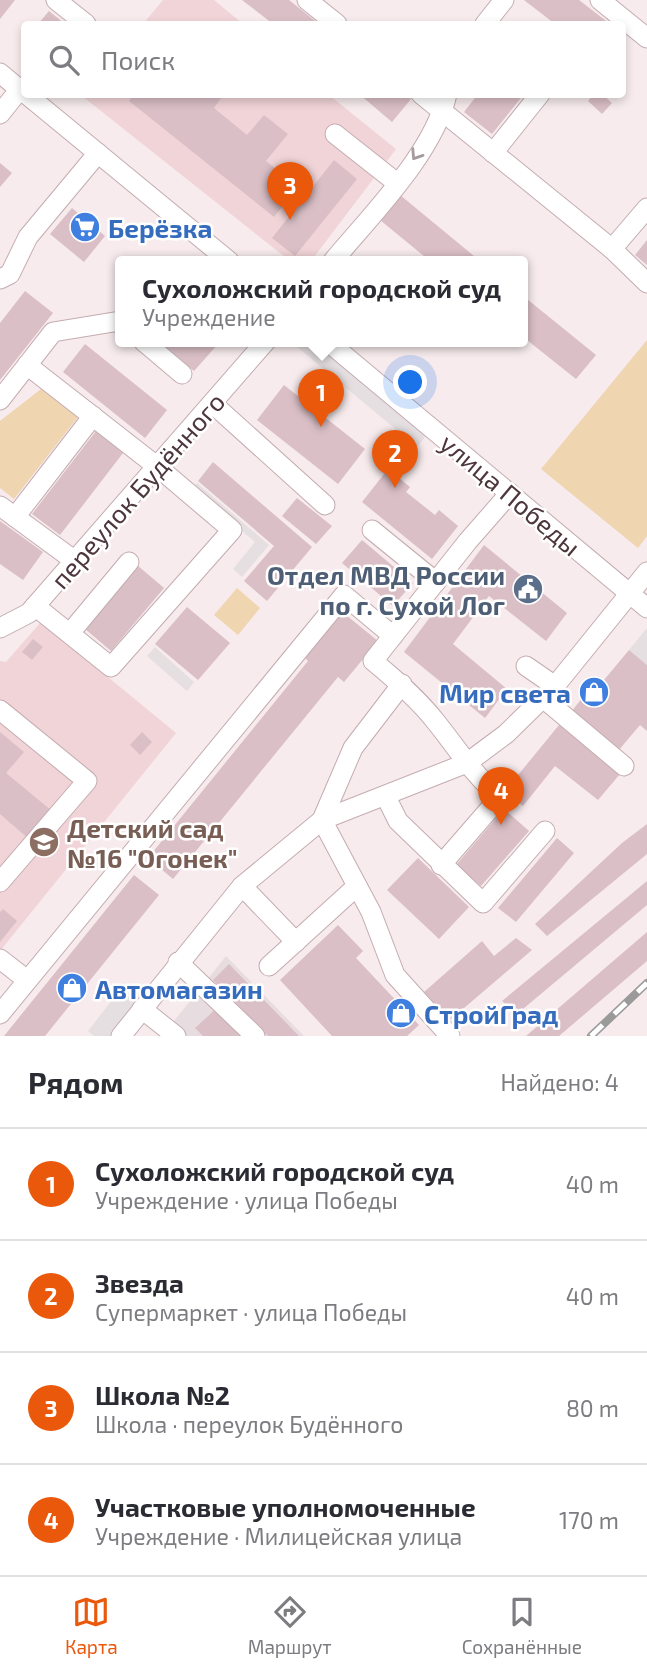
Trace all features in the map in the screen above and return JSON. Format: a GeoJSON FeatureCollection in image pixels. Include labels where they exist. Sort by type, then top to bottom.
{"type":"FeatureCollection","features":[{"type":"Feature","properties":{"kind":"street"},"geometry":{"type":"LineString","coordinates":[[56,0],[82,21]]}},
{"type":"Feature","properties":{"kind":"street"},"geometry":{"type":"LineString","coordinates":[[307,0],[333,21]]}},
{"type":"Feature","properties":{"kind":"street"},"geometry":{"type":"LineString","coordinates":[[600,0],[647,38]]}},
{"type":"Feature","properties":{"kind":"street"},"geometry":{"type":"LineString","coordinates":[[0,73],[21,90]]}},
{"type":"Feature","properties":{"kind":"street"},"geometry":{"type":"LineString","coordinates":[[0,114],[21,95]]}},
{"type":"Feature","properties":{"kind":"street"},"geometry":{"type":"LineString","coordinates":[[31,98],[223,256]]}},
{"type":"Feature","properties":{"kind":"street"},"geometry":{"type":"LineString","coordinates":[[493,153],[537,98]]}},
{"type":"Feature","properties":{"kind":"street"},"geometry":{"type":"LineString","coordinates":[[337,256],[397,183],[445,104],[493,153],[612,249],[647,283]]}},
{"type":"Feature","properties":{"kind":"street"},"geometry":{"type":"LineString","coordinates":[[335,134],[397,183]]}},
{"type":"Feature","properties":{"kind":"street"},"geometry":{"type":"LineString","coordinates":[[0,279],[10,274],[28,237],[97,153]]}},
{"type":"Feature","properties":{"kind":"street"},"geometry":{"type":"LineString","coordinates":[[612,249],[647,208]]}},
{"type":"Feature","properties":{"kind":"street"},"geometry":{"type":"LineString","coordinates":[[0,400],[53,332],[115,322]]}},
{"type":"Feature","properties":{"kind":"street"},"geometry":{"type":"LineString","coordinates":[[150,347],[182,374]]}},
{"type":"Feature","properties":{"kind":"street","name":"переулок Будённого"},"geometry":{"type":"LineString","coordinates":[[0,628],[29,613],[159,468],[261,347]]}},
{"type":"Feature","properties":{"kind":"street","name":"улица Победы"},"geometry":{"type":"LineString","coordinates":[[334,347],[647,607]]}},
{"type":"Feature","properties":{"kind":"street"},"geometry":{"type":"LineString","coordinates":[[27,365],[159,468],[232,530],[111,667],[35,606]]}},
{"type":"Feature","properties":{"kind":"street"},"geometry":{"type":"LineString","coordinates":[[213,404],[326,505]]}},
{"type":"Feature","properties":{"kind":"street"},"geometry":{"type":"LineString","coordinates":[[75,561],[8,512],[93,416]]}},
{"type":"Feature","properties":{"kind":"street"},"geometry":{"type":"LineString","coordinates":[[441,864],[500,797],[467,763],[436,721],[402,684],[373,661],[510,493]]}},
{"type":"Feature","properties":{"kind":"street"},"geometry":{"type":"LineString","coordinates":[[372,530],[436,582]]}},
{"type":"Feature","properties":{"kind":"street"},"geometry":{"type":"LineString","coordinates":[[69,632],[129,562]]}},
{"type":"Feature","properties":{"kind":"street"},"geometry":{"type":"LineString","coordinates":[[121,1036],[242,886],[322,820],[467,763],[506,734],[549,692],[647,572]]}},
{"type":"Feature","properties":{"kind":"street"},"geometry":{"type":"LineString","coordinates":[[0,1014],[344,595],[393,636]]}},
{"type":"Feature","properties":{"kind":"street"},"geometry":{"type":"LineString","coordinates":[[526,666],[624,766]]}},
{"type":"Feature","properties":{"kind":"street"},"geometry":{"type":"LineString","coordinates":[[322,820],[353,748],[402,684]]}},
{"type":"Feature","properties":{"kind":"street"},"geometry":{"type":"LineString","coordinates":[[0,710],[87,781],[0,882]]}},
{"type":"Feature","properties":{"kind":"street"},"geometry":{"type":"LineString","coordinates":[[386,797],[398,821],[483,903],[545,831]]}},
{"type":"Feature","properties":{"kind":"street"},"geometry":{"type":"LineString","coordinates":[[322,820],[357,886],[395,975],[450,1036]]}},
{"type":"Feature","properties":{"kind":"street"},"geometry":{"type":"LineString","coordinates":[[242,886],[296,942]]}},
{"type":"Feature","properties":{"kind":"street"},"geometry":{"type":"LineString","coordinates":[[270,967],[357,886]]}},
{"type":"Feature","properties":{"kind":"street"},"geometry":{"type":"LineString","coordinates":[[0,959],[27,981]]}},
{"type":"Feature","properties":{"kind":"street"},"geometry":{"type":"LineString","coordinates":[[178,962],[255,1036]]}},
{"type":"Feature","properties":{"kind":"street"},"geometry":{"type":"LineString","coordinates":[[142,1009],[176,1036]]}},
{"type":"Feature","properties":{"kind":"shaded area"},"geometry":{"type":"Polygon","coordinates":[[[163,0],[214,0],[239,21],[146,21],[163,0]]]}},
{"type":"Feature","properties":{"kind":"shaded area"},"geometry":{"type":"Polygon","coordinates":[[[85,98],[333,98],[396,149],[315,256],[284,256],[85,98]]]}},
{"type":"Feature","properties":{"kind":"shaded area"},"geometry":{"type":"Polygon","coordinates":[[[647,340],[647,536],[638,548],[541,469],[647,340]]]}},
{"type":"Feature","properties":{"kind":"shaded area"},"geometry":{"type":"Polygon","coordinates":[[[297,347],[328,347],[429,432],[417,447],[297,347]]]}},
{"type":"Feature","properties":{"kind":"shaded area"},"geometry":{"type":"Polygon","coordinates":[[[41,389],[78,417],[14,499],[0,488],[0,421],[41,389]]]}},
{"type":"Feature","properties":{"kind":"shaded area"},"geometry":{"type":"Polygon","coordinates":[[[197,483],[269,545],[242,577],[233,569],[255,542],[192,489],[197,483]]]}},
{"type":"Feature","properties":{"kind":"shaded area"},"geometry":{"type":"Polygon","coordinates":[[[237,588],[260,608],[238,635],[214,615],[237,588]]]}},
{"type":"Feature","properties":{"kind":"shaded area","name":"Детский сад №16 \"Огонек\""},"geometry":{"type":"Polygon","coordinates":[[[41,622],[176,733],[0,951],[0,661],[6,662],[41,622]]]}},
{"type":"Feature","properties":{"kind":"shaded area"},"geometry":{"type":"Polygon","coordinates":[[[647,628],[647,665],[629,650],[647,628]]]}},
{"type":"Feature","properties":{"kind":"shaded area"},"geometry":{"type":"Polygon","coordinates":[[[155,647],[194,682],[187,691],[147,656],[155,647]]]}},
{"type":"Feature","properties":{"kind":"shaded area"},"geometry":{"type":"Polygon","coordinates":[[[226,956],[304,1036],[162,1036],[226,956]]]}},
{"type":"Feature","properties":{"kind":"shaded area"},"geometry":{"type":"Polygon","coordinates":[[[120,990],[139,1004],[115,1036],[94,1036],[88,1031],[120,990]]]}},
{"type":"Feature","properties":{"kind":"building"},"geometry":{"type":"Polygon","coordinates":[[[0,0],[15,0],[0,19],[0,0]]]}},
{"type":"Feature","properties":{"kind":"building"},"geometry":{"type":"Polygon","coordinates":[[[242,0],[289,0],[315,21],[269,21],[242,0]]]}},
{"type":"Feature","properties":{"kind":"building"},"geometry":{"type":"Polygon","coordinates":[[[524,0],[579,0],[606,21],[551,21],[524,0]]]}},
{"type":"Feature","properties":{"kind":"building"},"geometry":{"type":"Polygon","coordinates":[[[49,11],[61,21],[41,21],[49,11]]]}},
{"type":"Feature","properties":{"kind":"building"},"geometry":{"type":"Polygon","coordinates":[[[131,98],[221,98],[214,108],[247,135],[264,115],[288,134],[266,161],[298,187],[274,217],[129,101],[131,98]]]}},
{"type":"Feature","properties":{"kind":"building"},"geometry":{"type":"Polygon","coordinates":[[[364,98],[410,98],[392,122],[364,98]]]}},
{"type":"Feature","properties":{"kind":"building"},"geometry":{"type":"Polygon","coordinates":[[[475,98],[521,98],[492,134],[464,112],[475,98]]]}},
{"type":"Feature","properties":{"kind":"building"},"geometry":{"type":"Polygon","coordinates":[[[591,98],[606,98],[612,103],[602,114],[588,101],[591,98]]]}},
{"type":"Feature","properties":{"kind":"building"},"geometry":{"type":"Polygon","coordinates":[[[334,160],[357,179],[295,256],[272,238],[334,160]]]}},
{"type":"Feature","properties":{"kind":"building"},"geometry":{"type":"Polygon","coordinates":[[[0,163],[12,173],[0,187],[0,163]]]}},
{"type":"Feature","properties":{"kind":"building"},"geometry":{"type":"Polygon","coordinates":[[[400,195],[474,256],[424,256],[380,220],[400,195]]]}},
{"type":"Feature","properties":{"kind":"building"},"geometry":{"type":"Polygon","coordinates":[[[72,208],[105,236],[84,262],[50,234],[72,208]]]}},
{"type":"Feature","properties":{"kind":"building"},"geometry":{"type":"Polygon","coordinates":[[[647,240],[647,265],[635,255],[647,240]]]}},
{"type":"Feature","properties":{"kind":"building"},"geometry":{"type":"Polygon","coordinates":[[[25,291],[53,313],[0,380],[0,323],[25,291]]]}},
{"type":"Feature","properties":{"kind":"building"},"geometry":{"type":"Polygon","coordinates":[[[528,300],[596,355],[576,379],[528,341],[528,300]]]}},
{"type":"Feature","properties":{"kind":"building"},"geometry":{"type":"Polygon","coordinates":[[[85,344],[167,410],[145,438],[63,372],[85,344]]]}},
{"type":"Feature","properties":{"kind":"building"},"geometry":{"type":"Polygon","coordinates":[[[166,347],[215,347],[194,371],[166,347]]]}},
{"type":"Feature","properties":{"kind":"building"},"geometry":{"type":"Polygon","coordinates":[[[284,385],[365,449],[338,484],[257,420],[284,385]]]}},
{"type":"Feature","properties":{"kind":"building"},"geometry":{"type":"Polygon","coordinates":[[[96,431],[123,453],[60,535],[32,514],[96,431]]]}},
{"type":"Feature","properties":{"kind":"building"},"geometry":{"type":"Polygon","coordinates":[[[213,462],[312,547],[267,601],[244,581],[274,546],[198,481],[213,462]]]}},
{"type":"Feature","properties":{"kind":"building"},"geometry":{"type":"Polygon","coordinates":[[[388,469],[410,487],[406,492],[435,515],[439,510],[458,526],[432,559],[362,502],[388,469]]]}},
{"type":"Feature","properties":{"kind":"building"},"geometry":{"type":"Polygon","coordinates":[[[297,498],[332,526],[316,544],[282,516],[297,498]]]}},
{"type":"Feature","properties":{"kind":"building"},"geometry":{"type":"Polygon","coordinates":[[[0,521],[43,552],[23,580],[0,564],[0,521]]]}},
{"type":"Feature","properties":{"kind":"building"},"geometry":{"type":"Polygon","coordinates":[[[362,540],[413,583],[393,606],[342,563],[362,540]]]}},
{"type":"Feature","properties":{"kind":"building"},"geometry":{"type":"Polygon","coordinates":[[[484,545],[567,613],[546,641],[489,596],[453,644],[507,689],[485,718],[404,652],[484,545]]]}},
{"type":"Feature","properties":{"kind":"building"},"geometry":{"type":"Polygon","coordinates":[[[137,565],[164,588],[111,651],[84,628],[137,565]]]}},
{"type":"Feature","properties":{"kind":"building"},"geometry":{"type":"Polygon","coordinates":[[[187,607],[230,643],[198,680],[155,644],[187,607]]]}},
{"type":"Feature","properties":{"kind":"building"},"geometry":{"type":"Polygon","coordinates":[[[341,611],[378,641],[344,682],[338,677],[173,879],[148,858],[308,661],[304,657],[341,611]]]}},
{"type":"Feature","properties":{"kind":"building"},"geometry":{"type":"Polygon","coordinates":[[[33,639],[43,647],[32,660],[22,652],[33,639]]]}},
{"type":"Feature","properties":{"kind":"building"},"geometry":{"type":"Polygon","coordinates":[[[629,650],[647,665],[647,731],[640,725],[618,751],[571,712],[595,682],[599,686],[629,650]]]}},
{"type":"Feature","properties":{"kind":"building"},"geometry":{"type":"Polygon","coordinates":[[[559,725],[620,774],[598,800],[555,766],[523,806],[505,791],[559,725]]]}},
{"type":"Feature","properties":{"kind":"building"},"geometry":{"type":"Polygon","coordinates":[[[0,732],[24,752],[6,773],[52,811],[29,839],[0,814],[0,732]]]}},
{"type":"Feature","properties":{"kind":"building"},"geometry":{"type":"Polygon","coordinates":[[[142,732],[152,742],[140,755],[130,745],[142,732]]]}},
{"type":"Feature","properties":{"kind":"building"},"geometry":{"type":"Polygon","coordinates":[[[504,809],[529,831],[481,886],[456,865],[504,809]]]}},
{"type":"Feature","properties":{"kind":"building"},"geometry":{"type":"Polygon","coordinates":[[[647,824],[647,854],[547,936],[535,924],[622,843],[647,824]]]}},
{"type":"Feature","properties":{"kind":"building"},"geometry":{"type":"Polygon","coordinates":[[[557,838],[574,853],[516,922],[498,908],[557,838]]]}},
{"type":"Feature","properties":{"kind":"building"},"geometry":{"type":"Polygon","coordinates":[[[418,858],[469,907],[439,939],[387,890],[418,858]]]}},
{"type":"Feature","properties":{"kind":"building"},"geometry":{"type":"Polygon","coordinates":[[[134,875],[159,895],[45,1036],[4,1036],[134,875]]]}},
{"type":"Feature","properties":{"kind":"building"},"geometry":{"type":"Polygon","coordinates":[[[647,881],[647,905],[517,1014],[502,1001],[647,881]]]}},
{"type":"Feature","properties":{"kind":"building"},"geometry":{"type":"Polygon","coordinates":[[[3,909],[17,921],[0,942],[0,912],[3,909]]]}},
{"type":"Feature","properties":{"kind":"building"},"geometry":{"type":"Polygon","coordinates":[[[338,925],[363,951],[356,958],[419,1025],[407,1036],[332,1036],[280,980],[338,925]]]}},
{"type":"Feature","properties":{"kind":"building"},"geometry":{"type":"Polygon","coordinates":[[[647,932],[647,961],[559,1036],[526,1036],[647,932]]]}},
{"type":"Feature","properties":{"kind":"building"},"geometry":{"type":"Polygon","coordinates":[[[516,938],[532,950],[450,1020],[424,992],[482,941],[494,956],[516,938]]]}},
{"type":"Feature","properties":{"kind":"building"},"geometry":{"type":"Polygon","coordinates":[[[229,964],[299,1036],[268,1036],[213,980],[229,964]]]}},
{"type":"Feature","properties":{"kind":"building"},"geometry":{"type":"Polygon","coordinates":[[[218,1007],[245,1036],[203,1036],[195,1028],[218,1007]]]}},
{"type":"Feature","properties":{"kind":"railway"},"geometry":{"type":"LineString","coordinates":[[591,1036],[647,983]]}},
{"type":"Feature","properties":{"kind":"place","name":"Школа №2"},"geometry":{"type":"Point","coordinates":[290,220]}},
{"type":"Feature","properties":{"kind":"place","name":"Берёзка"},"geometry":{"type":"Point","coordinates":[85,227]}},
{"type":"Feature","properties":{"kind":"place","name":"Сухоложский городской суд"},"geometry":{"type":"Point","coordinates":[321,427]}},
{"type":"Feature","properties":{"kind":"place","name":"Звезда"},"geometry":{"type":"Point","coordinates":[395,488]}},
{"type":"Feature","properties":{"kind":"place","name":"Отдел МВД России по г. Сухой Лог"},"geometry":{"type":"Point","coordinates":[528,589]}},
{"type":"Feature","properties":{"kind":"place","name":"Мир света"},"geometry":{"type":"Point","coordinates":[594,692]}},
{"type":"Feature","properties":{"kind":"place","name":"Участковые уполномоченные"},"geometry":{"type":"Point","coordinates":[501,825]}},
{"type":"Feature","properties":{"kind":"place","name":"Детский сад №16 \"Огонек\""},"geometry":{"type":"Point","coordinates":[44,842]}},
{"type":"Feature","properties":{"kind":"place","name":"Автомагазин"},"geometry":{"type":"Point","coordinates":[72,988]}},
{"type":"Feature","properties":{"kind":"place","name":"СтройГрад"},"geometry":{"type":"Point","coordinates":[401,1013]}}]}
